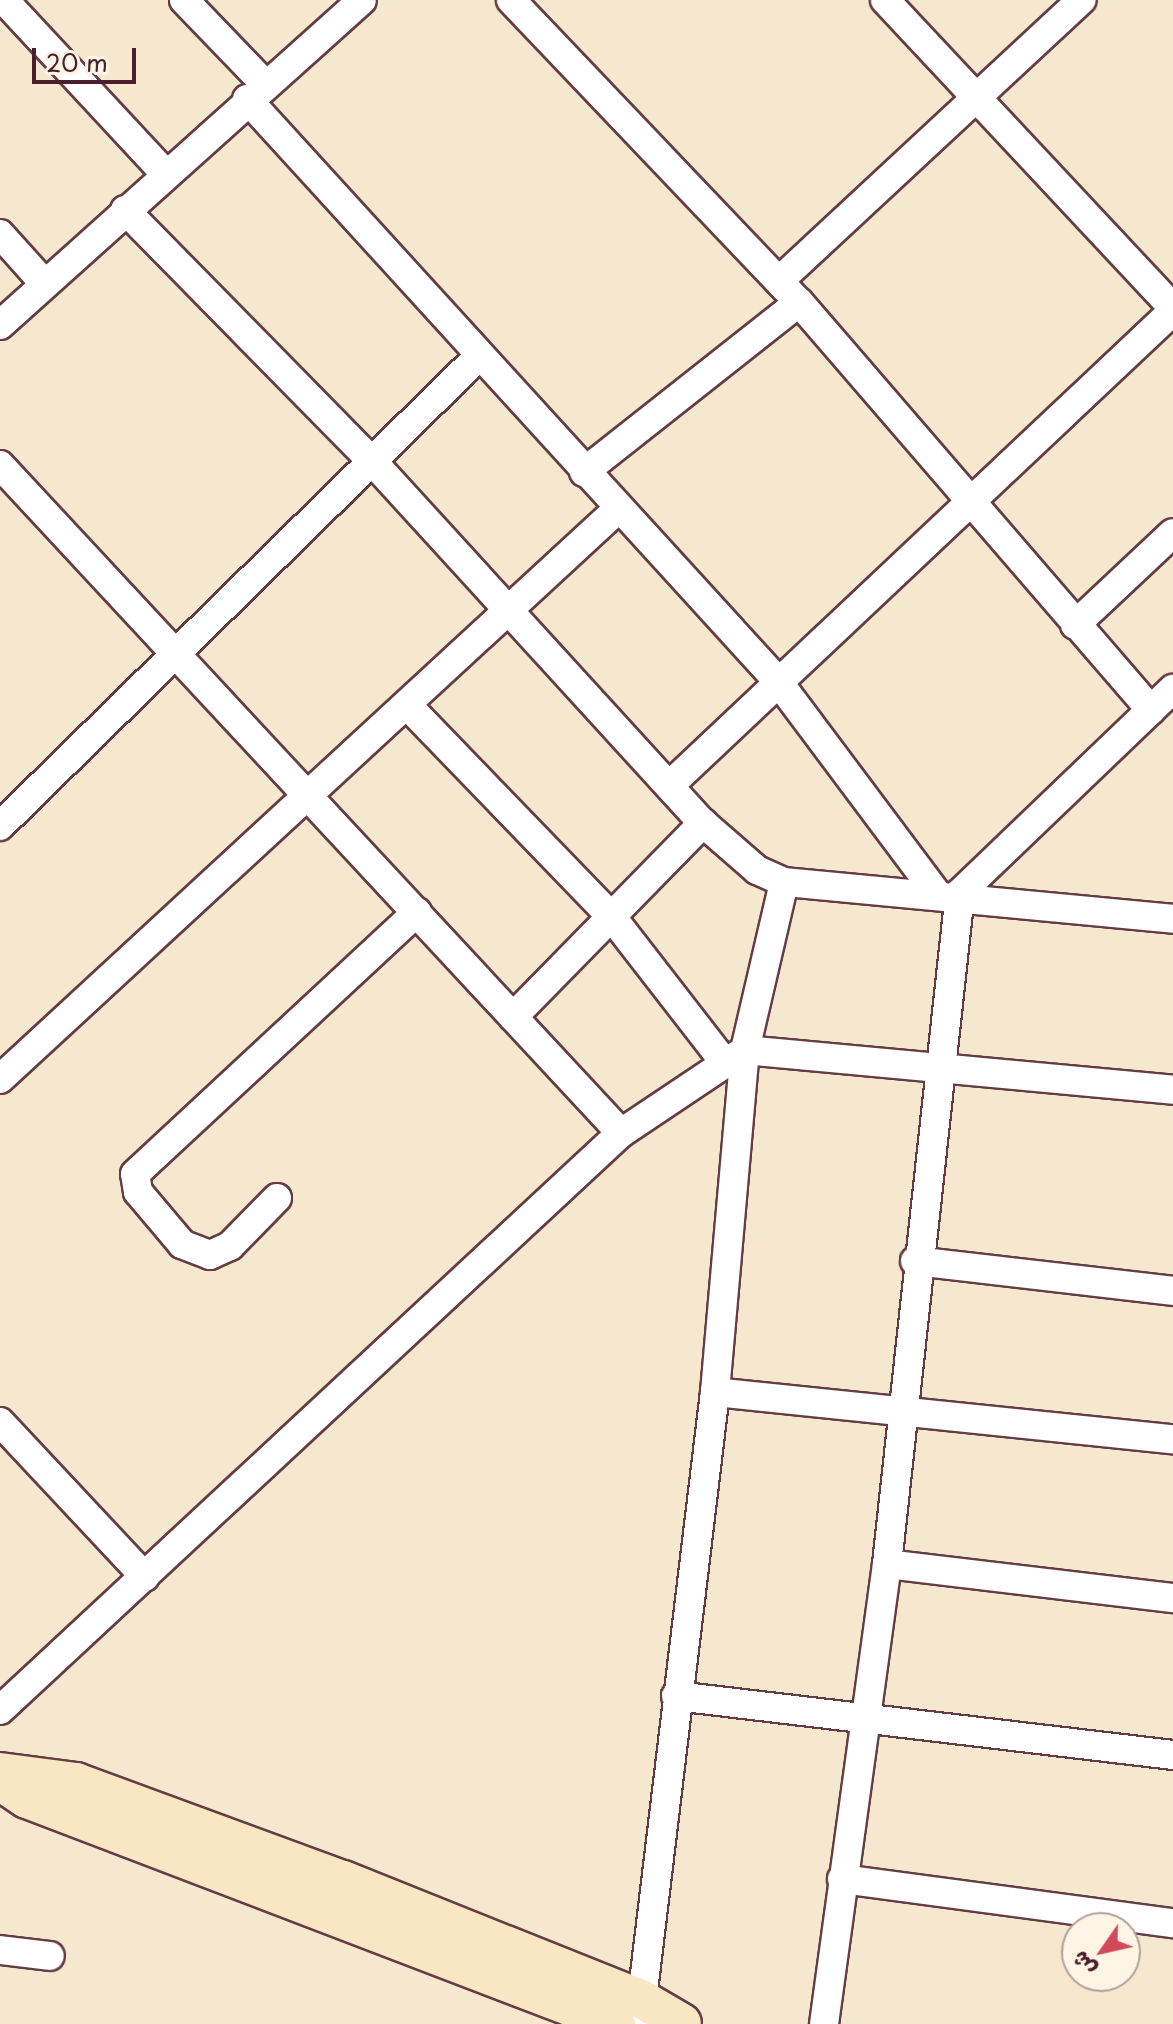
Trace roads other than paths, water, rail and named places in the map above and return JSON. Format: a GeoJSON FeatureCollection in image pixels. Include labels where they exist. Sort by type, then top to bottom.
{"type":"FeatureCollection","features":[{"type":"Feature","properties":{"kind":"street"},"geometry":{"type":"LineString","coordinates":[[4,0],[165,173]]}},
{"type":"Feature","properties":{"kind":"street"},"geometry":{"type":"LineString","coordinates":[[184,0],[476,359],[777,680],[947,892],[939,1070],[915,1261],[887,1564],[862,1722],[824,2024]]}},
{"type":"Feature","properties":{"kind":"street"},"geometry":{"type":"LineString","coordinates":[[0,325],[255,91],[362,0]]}},
{"type":"Feature","properties":{"kind":"street"},"geometry":{"type":"LineString","coordinates":[[511,0],[799,302],[1151,710]]}},
{"type":"Feature","properties":{"kind":"street"},"geometry":{"type":"LineString","coordinates":[[671,784],[777,680],[1173,310],[977,95],[885,0]]}},
{"type":"Feature","properties":{"kind":"street"},"geometry":{"type":"LineString","coordinates":[[779,281],[1081,0]]}},
{"type":"Feature","properties":{"kind":"street"},"geometry":{"type":"LineString","coordinates":[[125,210],[373,462],[507,613],[671,784],[703,823],[757,870],[784,882],[947,892],[1173,919]]}},
{"type":"Feature","properties":{"kind":"street"},"geometry":{"type":"LineString","coordinates":[[0,234],[45,284]]}},
{"type":"Feature","properties":{"kind":"street"},"geometry":{"type":"LineString","coordinates":[[584,472],[799,302]]}},
{"type":"Feature","properties":{"kind":"street"},"geometry":{"type":"LineString","coordinates":[[0,826],[181,654],[476,359]]}},
{"type":"Feature","properties":{"kind":"street"},"geometry":{"type":"LineString","coordinates":[[0,465],[181,654],[310,798],[621,1133]]}},
{"type":"Feature","properties":{"kind":"street"},"geometry":{"type":"LineString","coordinates":[[0,1079],[310,798],[618,509]]}},
{"type":"Feature","properties":{"kind":"street"},"geometry":{"type":"LineString","coordinates":[[1075,625],[1173,533]]}},
{"type":"Feature","properties":{"kind":"street"},"geometry":{"type":"LineString","coordinates":[[947,892],[1173,689]]}},
{"type":"Feature","properties":{"kind":"street"},"geometry":{"type":"LineString","coordinates":[[408,706],[611,916],[735,1056]]}},
{"type":"Feature","properties":{"kind":"street"},"geometry":{"type":"LineString","coordinates":[[513,1017],[703,823]]}},
{"type":"Feature","properties":{"kind":"street"},"geometry":{"type":"LineString","coordinates":[[633,2016],[715,1392],[735,1056],[784,882]]}},
{"type":"Feature","properties":{"kind":"street"},"geometry":{"type":"LineString","coordinates":[[277,1198],[230,1246],[210,1255],[182,1244],[138,1192],[135,1174],[417,912]]}},
{"type":"Feature","properties":{"kind":"street"},"geometry":{"type":"LineString","coordinates":[[0,1710],[621,1133],[735,1056],[1173,1090]]}},
{"type":"Feature","properties":{"kind":"street"},"geometry":{"type":"LineString","coordinates":[[915,1261],[1173,1291]]}},
{"type":"Feature","properties":{"kind":"street"},"geometry":{"type":"LineString","coordinates":[[715,1392],[901,1407],[1173,1439]]}},
{"type":"Feature","properties":{"kind":"street"},"geometry":{"type":"LineString","coordinates":[[0,1422],[145,1577]]}},
{"type":"Feature","properties":{"kind":"street"},"geometry":{"type":"LineString","coordinates":[[887,1564],[1173,1598]]}},
{"type":"Feature","properties":{"kind":"street"},"geometry":{"type":"LineString","coordinates":[[676,1696],[862,1722],[1173,1755]]}},
{"type":"Feature","properties":{"kind":"street"},"geometry":{"type":"LineString","coordinates":[[0,1772],[76,1782],[633,2016]]}},
{"type":"Feature","properties":{"kind":"street"},"geometry":{"type":"LineString","coordinates":[[0,1781],[27,1799],[633,2016],[691,2024]]}},
{"type":"Feature","properties":{"kind":"street"},"geometry":{"type":"LineString","coordinates":[[842,1879],[1173,1923]]}},
{"type":"Feature","properties":{"kind":"street"},"geometry":{"type":"LineString","coordinates":[[0,1950],[50,1956]]}}]}
